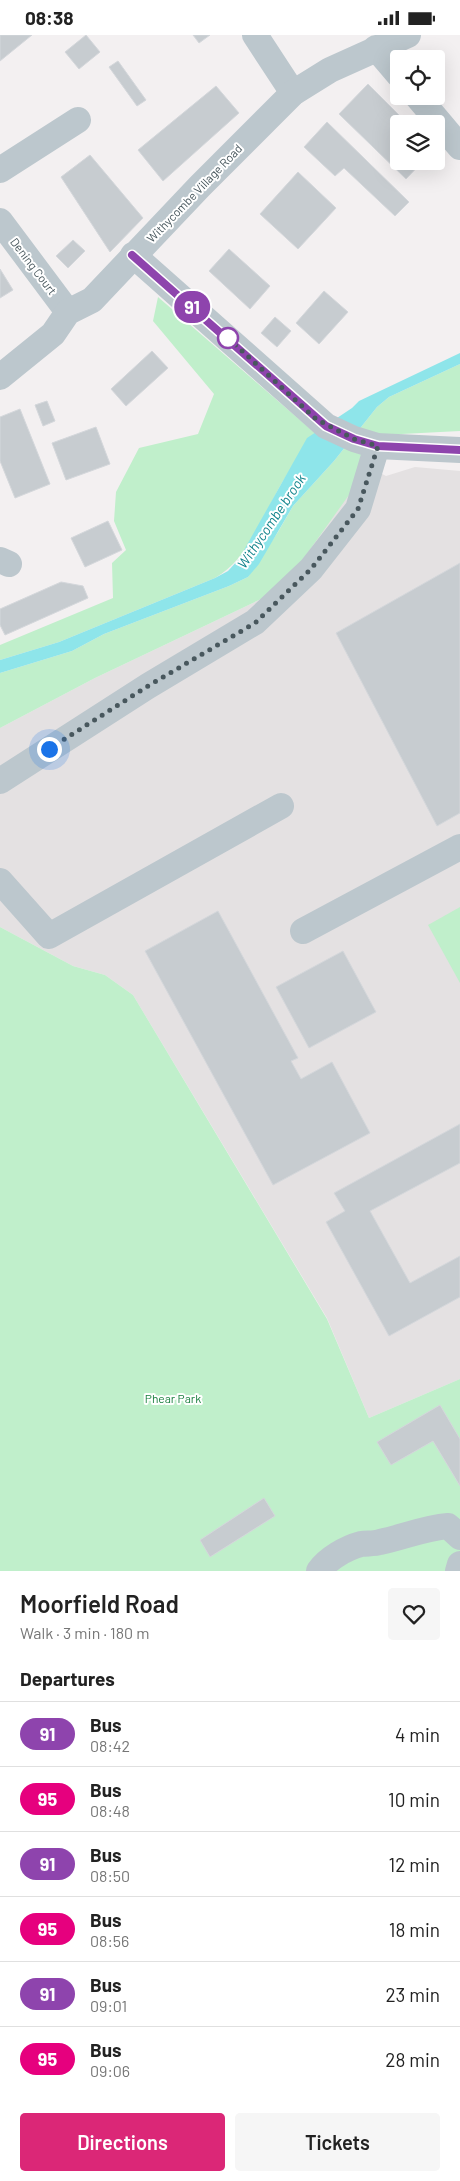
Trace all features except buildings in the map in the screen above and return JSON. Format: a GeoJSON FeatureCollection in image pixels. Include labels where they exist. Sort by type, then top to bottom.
{"type":"FeatureCollection","features":[{"type":"Feature","properties":{"kind":"street"},"geometry":{"type":"LineString","coordinates":[[255,35],[293,93]]}},
{"type":"Feature","properties":{"kind":"street","name":"Withycombe Village Road"},"geometry":{"type":"LineString","coordinates":[[0,377],[53,334],[68,312],[92,300],[132,255],[293,93],[330,70],[408,35]]}},
{"type":"Feature","properties":{"kind":"street"},"geometry":{"type":"LineString","coordinates":[[376,49],[390,65]]}},
{"type":"Feature","properties":{"kind":"street"},"geometry":{"type":"LineString","coordinates":[[424,105],[460,147]]}},
{"type":"Feature","properties":{"kind":"street"},"geometry":{"type":"LineString","coordinates":[[0,170],[78,120]]}},
{"type":"Feature","properties":{"kind":"street","name":"Dening Court"},"geometry":{"type":"LineString","coordinates":[[0,221],[68,312]]}},
{"type":"Feature","properties":{"kind":"street"},"geometry":{"type":"LineString","coordinates":[[132,255],[263,369],[316,419],[366,443],[460,450]]}},
{"type":"Feature","properties":{"kind":"street"},"geometry":{"type":"LineString","coordinates":[[0,781],[148,686],[255,623],[311,569],[358,509],[366,443]]}},
{"type":"Feature","properties":{"kind":"street"},"geometry":{"type":"LineString","coordinates":[[0,881],[49,936],[281,805]]}},
{"type":"Feature","properties":{"kind":"street"},"geometry":{"type":"LineString","coordinates":[[303,931],[460,847]]}},
{"type":"Feature","properties":{"kind":"street"},"geometry":{"type":"LineString","coordinates":[[319,1571],[324,1564],[336,1556],[360,1544],[379,1543],[427,1527],[448,1526],[460,1537]]}},
{"type":"Feature","properties":{"kind":"street"},"geometry":{"type":"LineString","coordinates":[[458,1571],[460,1564]]}},
{"type":"Feature","properties":{"kind":"shaded area"},"geometry":{"type":"Polygon","coordinates":[[[369,467],[386,476],[415,467],[460,471],[460,1379],[369,1418],[327,1318],[133,995],[105,975],[73,966],[0,927],[0,728],[95,678],[261,599],[344,500],[369,467]]]}},
{"type":"Feature","properties":{"kind":"green space"},"geometry":{"type":"Polygon","coordinates":[[[158,297],[315,433],[294,463],[247,547],[238,559],[215,578],[59,642],[0,660],[0,645],[113,598],[112,563],[126,550],[114,521],[116,492],[139,448],[198,434],[214,394],[153,321],[158,297]]]}},
{"type":"Feature","properties":{"kind":"green space"},"geometry":{"type":"Polygon","coordinates":[[[460,364],[460,431],[382,435],[369,467],[296,569],[261,599],[95,678],[0,728],[0,673],[72,651],[104,634],[248,577],[293,506],[334,461],[377,407],[389,397],[460,364]]]}},
{"type":"Feature","properties":{"kind":"green space"},"geometry":{"type":"Polygon","coordinates":[[[460,907],[460,983],[428,925],[460,907]]]}},
{"type":"Feature","properties":{"kind":"green space","name":"Phear Park"},"geometry":{"type":"Polygon","coordinates":[[[0,927],[73,966],[105,975],[133,995],[327,1319],[369,1418],[460,1379],[460,1571],[0,1571],[0,927]]]}},
{"type":"Feature","properties":{"kind":"water","name":"Withycombe brook"},"geometry":{"type":"Polygon","coordinates":[[[460,353],[460,364],[389,397],[377,407],[334,461],[293,506],[259,564],[248,577],[104,634],[72,651],[0,673],[0,660],[59,642],[228,571],[239,559],[307,438],[352,408],[359,401],[460,353]]]}},
{"type":"Feature","properties":{"kind":"bus line","name":"91"},"geometry":{"type":"LineString","coordinates":[[132,255],[326,426],[354,439],[378,446],[460,450]]}},
{"type":"Feature","properties":{"kind":"route"},"geometry":{"type":"LineString","coordinates":[[49,749],[148,686],[255,623],[311,569],[358,509],[378,446],[354,439],[326,426],[316,419],[228,338]]}}]}
